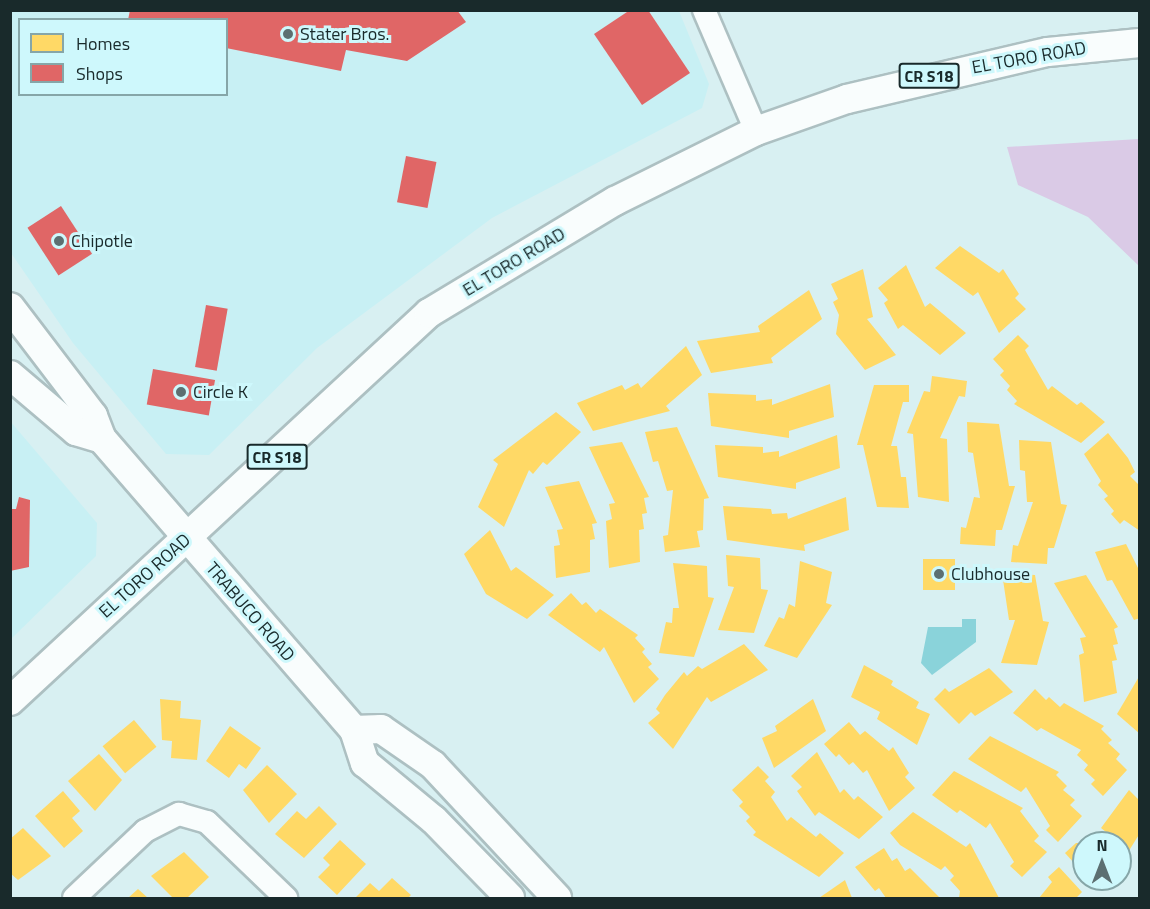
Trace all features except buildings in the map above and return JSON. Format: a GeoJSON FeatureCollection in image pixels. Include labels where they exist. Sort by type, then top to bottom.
{"type":"FeatureCollection","features":[{"type":"Feature","properties":{"kind":"main road","name":"EL TORO ROAD"},"geometry":{"type":"LineString","coordinates":[[10,701],[429,313],[615,201],[756,131],[922,77],[1048,52],[1140,43]]}},
{"type":"Feature","properties":{"kind":"main road","name":"TRABUCO ROAD"},"geometry":{"type":"LineString","coordinates":[[10,306],[93,416],[102,439],[354,730],[365,763],[434,820],[510,898]]}},
{"type":"Feature","properties":{"kind":"main road","name":"TRABUCO ROAD"},"geometry":{"type":"LineString","coordinates":[[10,375],[76,431],[102,439]]}},
{"type":"Feature","properties":{"kind":"main road"},"geometry":{"type":"LineString","coordinates":[[354,730],[381,729],[433,765],[557,898]]}},
{"type":"Feature","properties":{"kind":"street"},"geometry":{"type":"LineString","coordinates":[[704,10],[756,131]]}},
{"type":"Feature","properties":{"kind":"street"},"geometry":{"type":"LineString","coordinates":[[74,898],[145,831],[179,814],[207,822],[286,898]]}},
{"type":"Feature","properties":{"kind":"shaded area"},"geometry":{"type":"Polygon","coordinates":[[[10,11],[679,11],[709,84],[702,108],[492,218],[317,348],[209,455],[166,454],[73,343],[11,253],[10,11]]]}},
{"type":"Feature","properties":{"kind":"shaded area"},"geometry":{"type":"Polygon","coordinates":[[[1139,139],[1139,266],[1088,217],[1018,185],[1007,147],[1139,139]]]}},
{"type":"Feature","properties":{"kind":"shaded area"},"geometry":{"type":"Polygon","coordinates":[[[10,421],[97,523],[96,556],[11,639],[10,421]]]}},
{"type":"Feature","properties":{"kind":"water"},"geometry":{"type":"Polygon","coordinates":[[[962,619],[976,619],[976,642],[932,675],[921,663],[928,627],[962,627],[962,619]]]}},
{"type":"Feature","properties":{"kind":"place","name":"Stater Bros."},"geometry":{"type":"Point","coordinates":[288,34]}},
{"type":"Feature","properties":{"kind":"place","name":"Chipotle"},"geometry":{"type":"Point","coordinates":[59,241]}},
{"type":"Feature","properties":{"kind":"place","name":"Circle K"},"geometry":{"type":"Point","coordinates":[181,392]}},
{"type":"Feature","properties":{"kind":"place","name":"Clubhouse"},"geometry":{"type":"Point","coordinates":[939,574]}}]}
